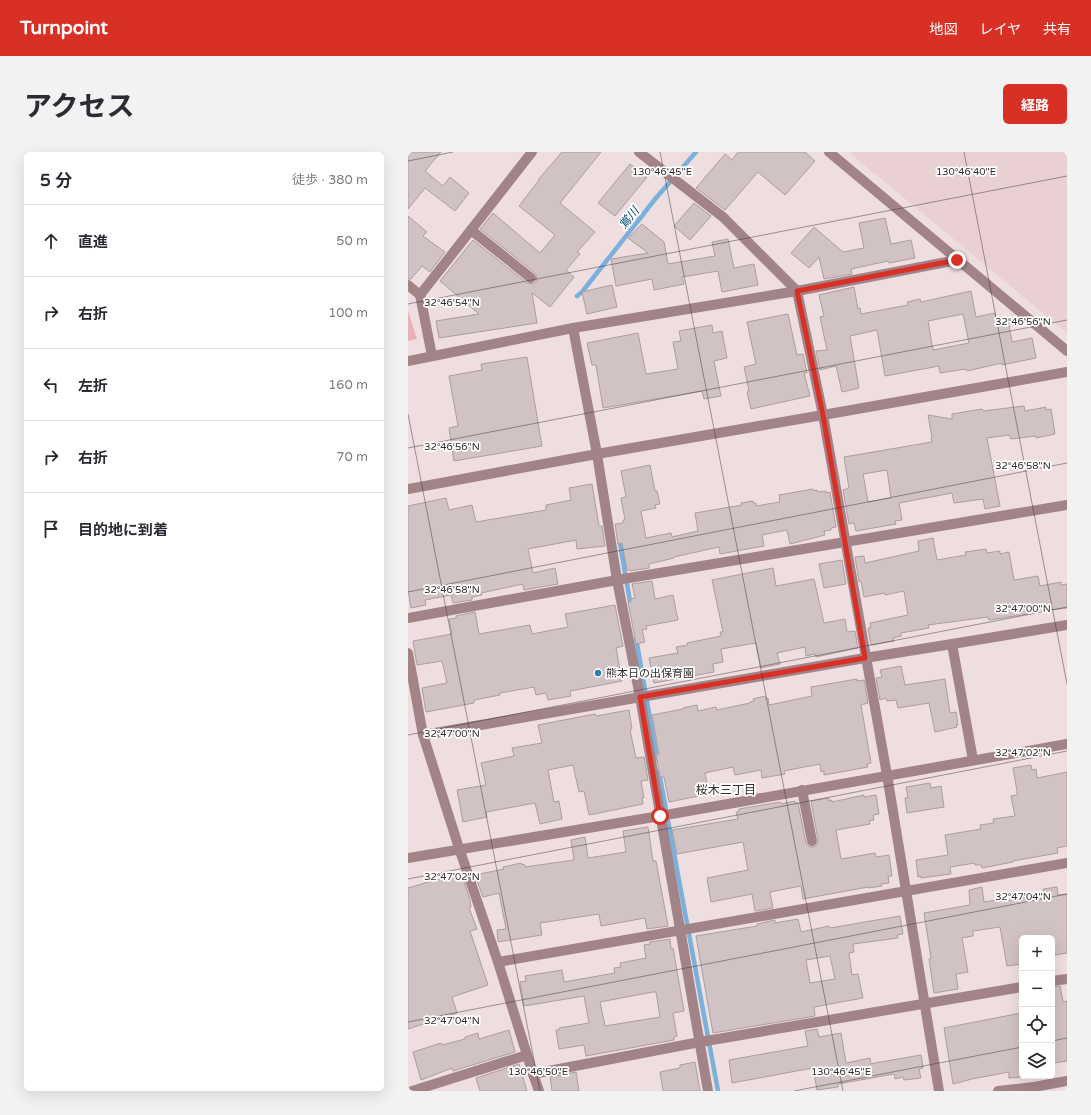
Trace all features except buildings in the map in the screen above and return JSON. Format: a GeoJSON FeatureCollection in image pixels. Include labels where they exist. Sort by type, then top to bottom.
{"type":"FeatureCollection","features":[{"type":"Feature","properties":{"kind":"street"},"geometry":{"type":"LineString","coordinates":[[420,295],[532,152]]}},
{"type":"Feature","properties":{"kind":"street"},"geometry":{"type":"LineString","coordinates":[[639,152],[723,217],[797,291],[823,415],[887,775],[939,1091]]}},
{"type":"Feature","properties":{"kind":"street"},"geometry":{"type":"LineString","coordinates":[[829,152],[840,156],[957,260],[1067,351]]}},
{"type":"Feature","properties":{"kind":"street"},"geometry":{"type":"LineString","coordinates":[[471,230],[531,278]]}},
{"type":"Feature","properties":{"kind":"street"},"geometry":{"type":"LineString","coordinates":[[408,360],[573,328],[797,291],[957,260]]}},
{"type":"Feature","properties":{"kind":"street"},"geometry":{"type":"LineString","coordinates":[[408,285],[420,295],[432,356]]}},
{"type":"Feature","properties":{"kind":"street"},"geometry":{"type":"LineString","coordinates":[[573,328],[597,454],[617,580],[640,697],[708,1091]]}},
{"type":"Feature","properties":{"kind":"street"},"geometry":{"type":"LineString","coordinates":[[408,489],[597,454],[1067,372]]}},
{"type":"Feature","properties":{"kind":"street"},"geometry":{"type":"LineString","coordinates":[[408,618],[617,580],[1067,505]]}},
{"type":"Feature","properties":{"kind":"street"},"geometry":{"type":"LineString","coordinates":[[423,735],[865,658],[1067,625]]}},
{"type":"Feature","properties":{"kind":"street"},"geometry":{"type":"LineString","coordinates":[[952,644],[973,760]]}},
{"type":"Feature","properties":{"kind":"street"},"geometry":{"type":"LineString","coordinates":[[408,652],[423,735],[539,1091]]}},
{"type":"Feature","properties":{"kind":"street"},"geometry":{"type":"LineString","coordinates":[[408,858],[459,848],[660,816],[1067,744]]}},
{"type":"Feature","properties":{"kind":"street"},"geometry":{"type":"LineString","coordinates":[[802,790],[812,841]]}},
{"type":"Feature","properties":{"kind":"street"},"geometry":{"type":"LineString","coordinates":[[498,962],[1067,863]]}},
{"type":"Feature","properties":{"kind":"street"},"geometry":{"type":"LineString","coordinates":[[1055,981],[1067,979]]}},
{"type":"Feature","properties":{"kind":"street"},"geometry":{"type":"LineString","coordinates":[[533,1074],[700,1042],[1019,987]]}},
{"type":"Feature","properties":{"kind":"street"},"geometry":{"type":"LineString","coordinates":[[412,1091],[527,1055]]}},
{"type":"Feature","properties":{"kind":"street"},"geometry":{"type":"LineString","coordinates":[[998,1091],[1034,1087],[1067,1080]]}},
{"type":"Feature","properties":{"kind":"shaded area"},"geometry":{"type":"Polygon","coordinates":[[[853,152],[1067,152],[1067,333],[851,154],[853,152]]]}},
{"type":"Feature","properties":{"kind":"shaded area"},"geometry":{"type":"Polygon","coordinates":[[[408,311],[417,339],[408,341],[408,311]]]}},
{"type":"Feature","properties":{"kind":"waterway","name":"鴬川"},"geometry":{"type":"LineString","coordinates":[[577,296],[582,292],[656,198],[696,152]]}},
{"type":"Feature","properties":{"kind":"waterway"},"geometry":{"type":"LineString","coordinates":[[619,538],[631,607]]}},
{"type":"Feature","properties":{"kind":"waterway"},"geometry":{"type":"LineString","coordinates":[[636,638],[657,759]]}},
{"type":"Feature","properties":{"kind":"waterway"},"geometry":{"type":"LineString","coordinates":[[659,772],[718,1091]]}},
{"type":"Feature","properties":{"kind":"place","name":"熊本日の出保育園"},"geometry":{"type":"Point","coordinates":[598,673]}},
{"type":"Feature","properties":{"kind":"district","name":"桜木三丁目"},"geometry":{"type":"Point","coordinates":[726,790]}},
{"type":"Feature","properties":{"kind":"route"},"geometry":{"type":"LineString","coordinates":[[660,816],[640,697],[865,658],[823,415],[797,291],[957,260]]}}]}
